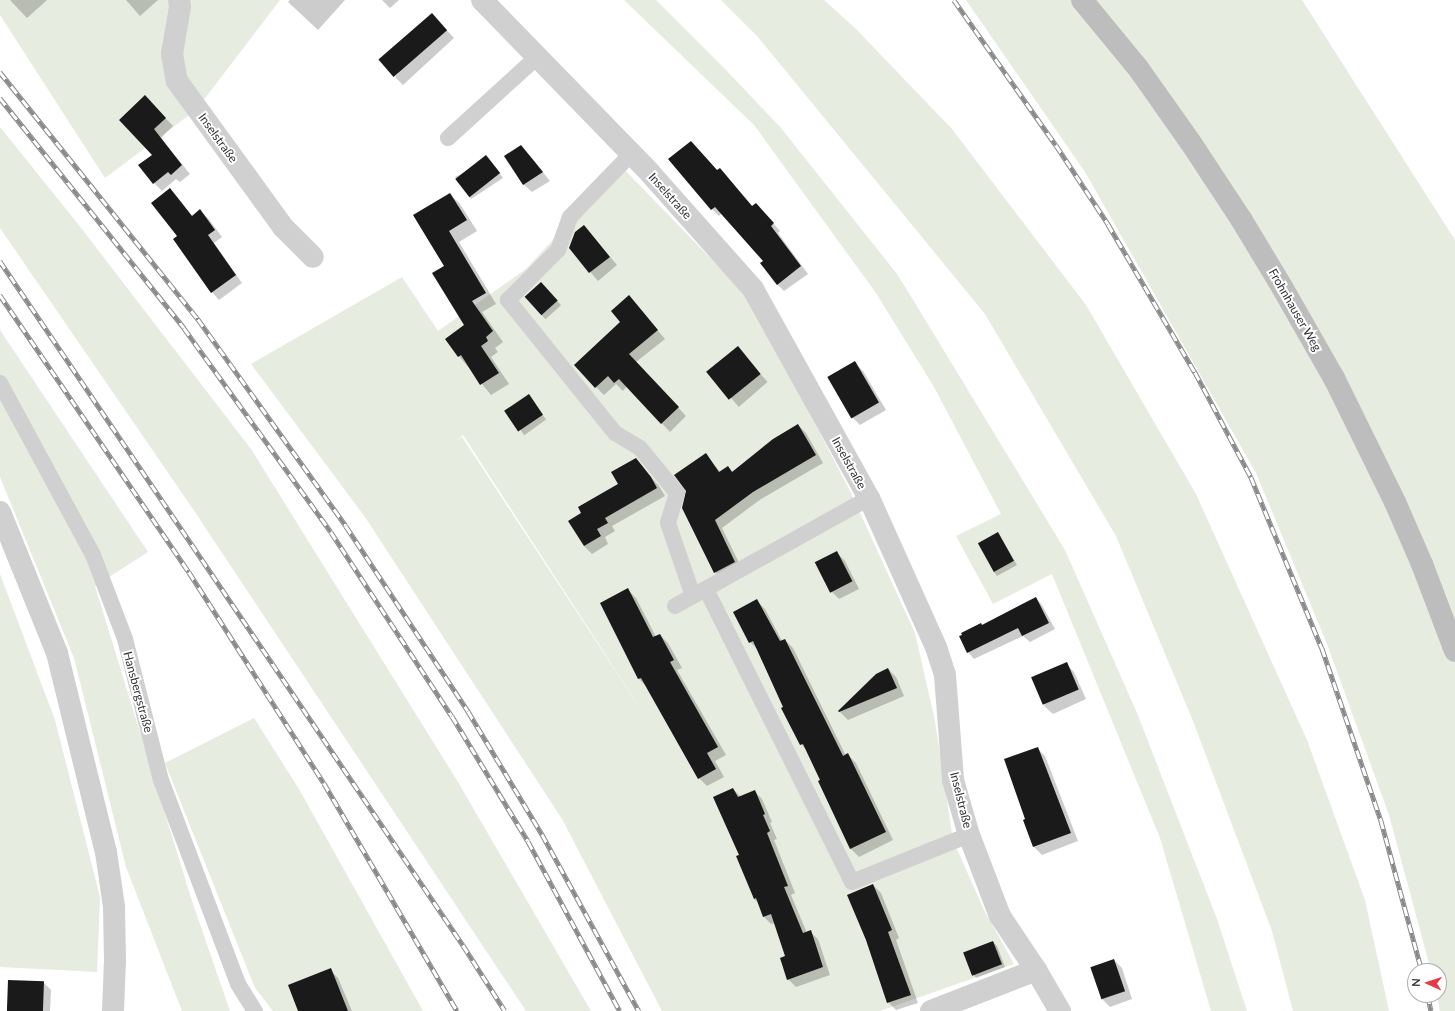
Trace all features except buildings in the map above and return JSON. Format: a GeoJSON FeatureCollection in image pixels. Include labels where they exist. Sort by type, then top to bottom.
{"type":"FeatureCollection","features":[{"type":"Feature","properties":{"kind":"main road","name":"Frohnhauser Weg"},"geometry":{"type":"LineString","coordinates":[[1082,0],[1138,68],[1191,143],[1282,287],[1334,378],[1395,502],[1422,564],[1455,650]]}},
{"type":"Feature","properties":{"kind":"street","name":"Inselstraße"},"geometry":{"type":"LineString","coordinates":[[179,0],[180,7],[172,54],[177,81],[283,227],[313,257]]}},
{"type":"Feature","properties":{"kind":"street","name":"Inselstraße"},"geometry":{"type":"LineString","coordinates":[[482,0],[631,154],[753,288],[869,498],[936,647],[945,675],[953,780],[969,835],[1000,916],[1036,970],[1060,1011]]}},
{"type":"Feature","properties":{"kind":"street"},"geometry":{"type":"LineString","coordinates":[[0,512],[57,653],[106,852],[114,907],[115,961],[113,1011]]}},
{"type":"Feature","properties":{"kind":"street"},"geometry":{"type":"LineString","coordinates":[[931,1011],[1036,970]]}},
{"type":"Feature","properties":{"kind":"lane"},"geometry":{"type":"LineString","coordinates":[[448,138],[537,57]]}},
{"type":"Feature","properties":{"kind":"lane"},"geometry":{"type":"LineString","coordinates":[[631,154],[570,217],[558,250],[508,300],[615,433],[640,448],[677,492],[668,524],[700,593],[852,882],[969,835]]}},
{"type":"Feature","properties":{"kind":"lane","name":"Hansbergstraße"},"geometry":{"type":"LineString","coordinates":[[0,383],[93,555],[125,639],[161,780],[238,984],[255,1011]]}},
{"type":"Feature","properties":{"kind":"lane"},"geometry":{"type":"LineString","coordinates":[[674,606],[700,593],[869,498]]}},
{"type":"Feature","properties":{"kind":"shaded area"},"geometry":{"type":"Polygon","coordinates":[[[0,0],[280,0],[196,110],[105,178],[0,15],[0,0]]]}},
{"type":"Feature","properties":{"kind":"shaded area"},"geometry":{"type":"Polygon","coordinates":[[[624,0],[656,0],[725,69],[781,128],[897,274],[915,303],[1065,550],[1137,713],[1217,919],[1247,1011],[1211,1011],[1160,838],[1052,574],[993,604],[956,536],[1001,514],[934,387],[876,293],[754,125],[624,0]]]}},
{"type":"Feature","properties":{"kind":"shaded area"},"geometry":{"type":"Polygon","coordinates":[[[721,0],[824,0],[855,28],[952,129],[1086,305],[1196,494],[1307,740],[1365,900],[1389,1011],[1293,1011],[1272,931],[1193,721],[1116,536],[985,314],[757,36],[721,0]]]}},
{"type":"Feature","properties":{"kind":"shaded area"},"geometry":{"type":"Polygon","coordinates":[[[966,0],[1302,0],[1455,240],[1455,1011],[1440,1011],[1438,1003],[1447,1003],[1447,963],[1429,963],[1389,815],[1327,644],[1256,473],[1085,172],[966,0]]]}},
{"type":"Feature","properties":{"kind":"shaded area"},"geometry":{"type":"Polygon","coordinates":[[[0,127],[78,224],[251,449],[458,782],[591,1011],[526,1011],[195,512],[0,228],[0,127]]]}},
{"type":"Feature","properties":{"kind":"shaded area"},"geometry":{"type":"Polygon","coordinates":[[[621,166],[751,300],[851,493],[915,633],[935,721],[953,840],[984,910],[1014,964],[880,1011],[662,1011],[562,819],[365,517],[251,364],[402,277],[438,331],[526,269],[621,166]],[[463,435],[455,442],[462,437],[657,734],[463,435]]]}},
{"type":"Feature","properties":{"kind":"shaded area"},"geometry":{"type":"Polygon","coordinates":[[[0,330],[148,552],[95,586],[192,901],[230,1011],[182,1011],[126,867],[74,658],[0,477],[0,330]]]}},
{"type":"Feature","properties":{"kind":"shaded area"},"geometry":{"type":"Polygon","coordinates":[[[0,574],[55,720],[100,897],[97,972],[0,967],[0,574]]]}},
{"type":"Feature","properties":{"kind":"shaded area"},"geometry":{"type":"Polygon","coordinates":[[[254,718],[299,789],[423,1011],[273,1011],[255,988],[165,763],[254,718]]]}},
{"type":"Feature","properties":{"kind":"railway"},"geometry":{"type":"LineString","coordinates":[[954,0],[1056,145],[1108,224],[1195,372],[1251,477],[1322,648],[1381,820],[1420,963]]}},
{"type":"Feature","properties":{"kind":"railway"},"geometry":{"type":"LineString","coordinates":[[0,72],[198,319],[346,526],[468,711],[542,834],[639,1011]]}},
{"type":"Feature","properties":{"kind":"railway"},"geometry":{"type":"LineString","coordinates":[[0,98],[184,328],[331,532],[452,716],[528,841],[620,1011]]}},
{"type":"Feature","properties":{"kind":"railway"},"geometry":{"type":"LineString","coordinates":[[0,261],[463,945],[505,1011]]}},
{"type":"Feature","properties":{"kind":"railway"},"geometry":{"type":"LineString","coordinates":[[0,295],[189,572],[324,783],[457,1011]]}},
{"type":"Feature","properties":{"kind":"railway"},"geometry":{"type":"LineString","coordinates":[[1430,1003],[1431,1011]]}}]}
